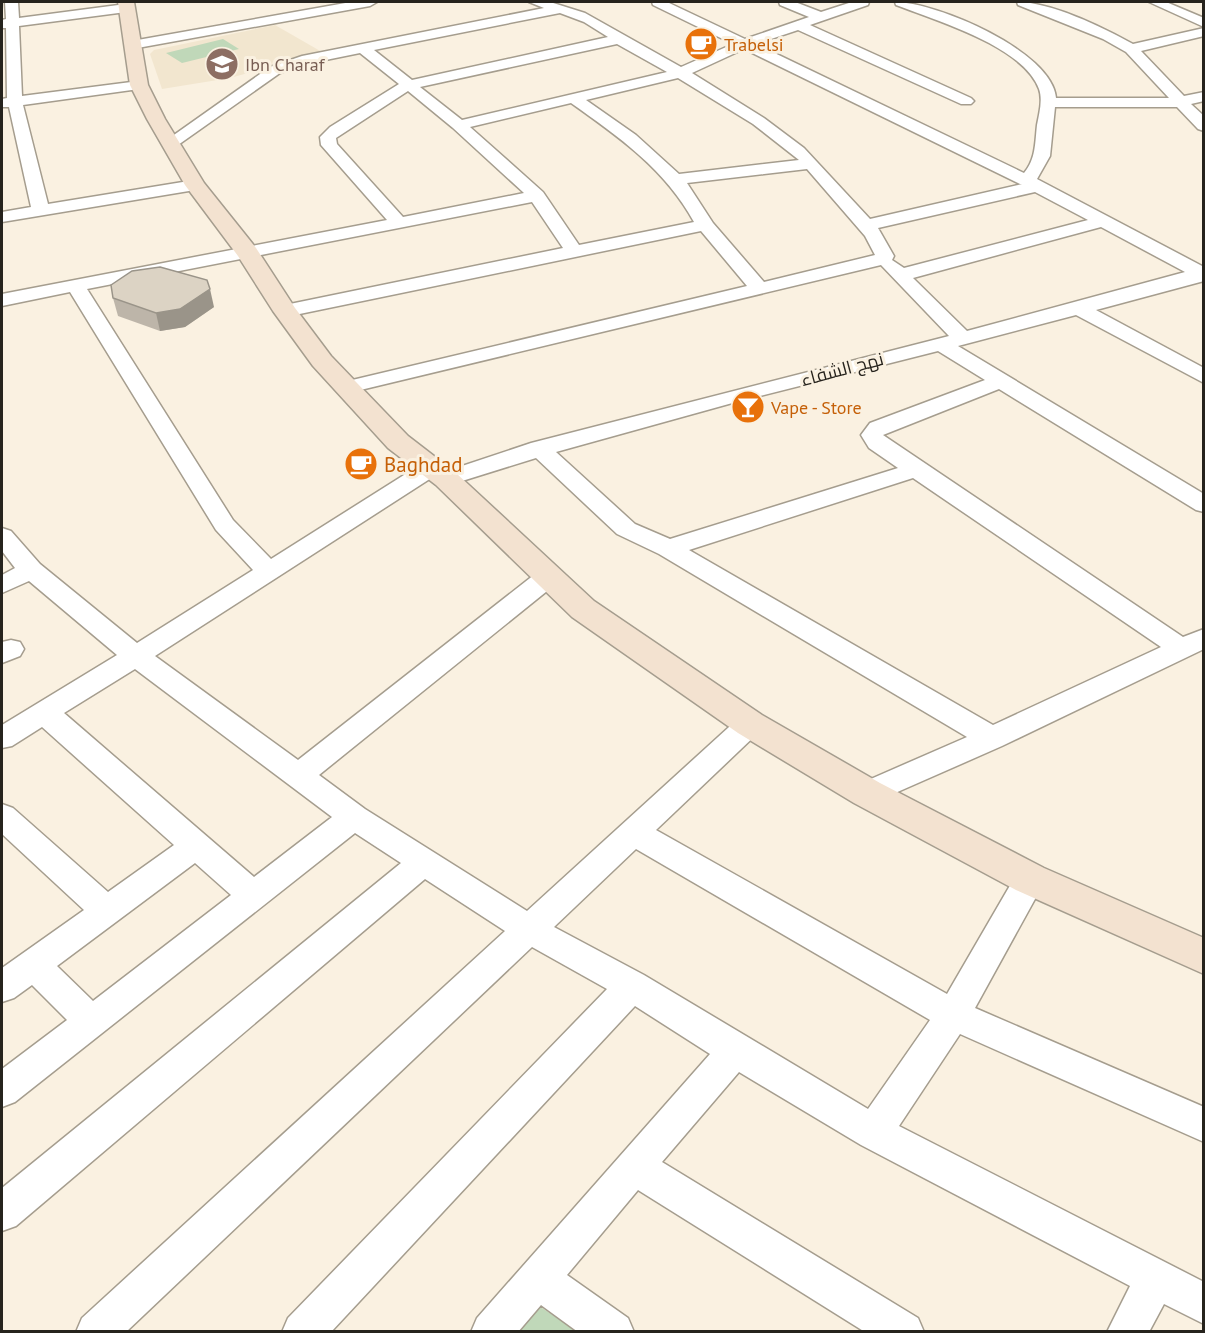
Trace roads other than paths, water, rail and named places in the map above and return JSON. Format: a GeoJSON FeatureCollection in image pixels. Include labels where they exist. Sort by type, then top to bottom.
{"type":"FeatureCollection","features":[{"type":"Feature","properties":{"kind":"street"},"geometry":{"type":"LineString","coordinates":[[12,2],[7,24],[8,102],[41,211]]}},
{"type":"Feature","properties":{"kind":"street"},"geometry":{"type":"LineString","coordinates":[[132,45],[256,17],[373,2]]}},
{"type":"Feature","properties":{"kind":"street"},"geometry":{"type":"LineString","coordinates":[[348,387],[882,259],[885,256],[883,248],[811,164],[763,123],[619,39],[604,27],[536,2]]}},
{"type":"Feature","properties":{"kind":"street"},"geometry":{"type":"LineString","coordinates":[[658,2],[1031,183],[1100,222],[1202,274]]}},
{"type":"Feature","properties":{"kind":"street"},"geometry":{"type":"LineString","coordinates":[[785,2],[819,16]]}},
{"type":"Feature","properties":{"kind":"street"},"geometry":{"type":"LineString","coordinates":[[459,125],[680,73],[744,44],[863,2]]}},
{"type":"Feature","properties":{"kind":"street"},"geometry":{"type":"LineString","coordinates":[[865,226],[1031,183],[1042,159],[1047,90],[1019,54],[901,2]]}},
{"type":"Feature","properties":{"kind":"street"},"geometry":{"type":"LineString","coordinates":[[1023,2],[1108,36],[1131,49],[1203,126]]}},
{"type":"Feature","properties":{"kind":"street"},"geometry":{"type":"LineString","coordinates":[[1156,2],[1203,23]]}},
{"type":"Feature","properties":{"kind":"street"},"geometry":{"type":"LineString","coordinates":[[7,24],[70,8],[126,5],[139,85],[195,185],[248,254],[285,311],[322,361],[398,442],[439,473],[583,609],[750,724],[867,792],[1030,879],[1199,951]]}},
{"type":"Feature","properties":{"kind":"street"},"geometry":{"type":"LineString","coordinates":[[172,142],[275,70],[302,60],[560,9]]}},
{"type":"Feature","properties":{"kind":"street"},"geometry":{"type":"LineString","coordinates":[[797,24],[966,101]]}},
{"type":"Feature","properties":{"kind":"street"},"geometry":{"type":"LineString","coordinates":[[1131,49],[1203,32]]}},
{"type":"Feature","properties":{"kind":"street"},"geometry":{"type":"LineString","coordinates":[[400,224],[329,145],[328,137],[336,130],[408,85],[619,39]]}},
{"type":"Feature","properties":{"kind":"street"},"geometry":{"type":"LineString","coordinates":[[363,48],[459,125],[537,196],[574,252]]}},
{"type":"Feature","properties":{"kind":"street"},"geometry":{"type":"LineString","coordinates":[[8,102],[139,85]]}},
{"type":"Feature","properties":{"kind":"street"},"geometry":{"type":"LineString","coordinates":[[1047,103],[1179,102],[1203,96]]}},
{"type":"Feature","properties":{"kind":"street"},"geometry":{"type":"LineString","coordinates":[[573,98],[648,150],[675,179],[695,205],[705,225],[759,288]]}},
{"type":"Feature","properties":{"kind":"street"},"geometry":{"type":"LineString","coordinates":[[675,179],[811,164]]}},
{"type":"Feature","properties":{"kind":"street"},"geometry":{"type":"LineString","coordinates":[[2,217],[195,185]]}},
{"type":"Feature","properties":{"kind":"street"},"geometry":{"type":"LineString","coordinates":[[2,300],[537,196]]}},
{"type":"Feature","properties":{"kind":"street"},"geometry":{"type":"LineString","coordinates":[[901,275],[1100,222]]}},
{"type":"Feature","properties":{"kind":"street"},"geometry":{"type":"LineString","coordinates":[[285,311],[705,225]]}},
{"type":"Feature","properties":{"kind":"street"},"geometry":{"type":"LineString","coordinates":[[882,259],[901,275],[963,339]]}},
{"type":"Feature","properties":{"kind":"street","name":"نهج الشفاء"},"geometry":{"type":"LineString","coordinates":[[2,738],[269,571],[439,473],[1080,309],[1202,274]]}},
{"type":"Feature","properties":{"kind":"street"},"geometry":{"type":"LineString","coordinates":[[75,285],[224,525],[269,571]]}},
{"type":"Feature","properties":{"kind":"street"},"geometry":{"type":"LineString","coordinates":[[1080,309],[1203,377]]}},
{"type":"Feature","properties":{"kind":"street"},"geometry":{"type":"LineString","coordinates":[[941,344],[1203,505]]}},
{"type":"Feature","properties":{"kind":"street"},"geometry":{"type":"LineString","coordinates":[[1000,381],[878,428],[872,435],[877,443],[916,470],[1192,643]]}},
{"type":"Feature","properties":{"kind":"street"},"geometry":{"type":"LineString","coordinates":[[538,448],[627,529],[668,549],[992,738]]}},
{"type":"Feature","properties":{"kind":"street"},"geometry":{"type":"LineString","coordinates":[[668,549],[916,470]]}},
{"type":"Feature","properties":{"kind":"street"},"geometry":{"type":"LineString","coordinates":[[2,536],[31,570],[136,656],[354,817],[530,930],[632,986],[874,1132],[1203,1304]]}},
{"type":"Feature","properties":{"kind":"street"},"geometry":{"type":"LineString","coordinates":[[2,585],[31,570]]}},
{"type":"Feature","properties":{"kind":"street"},"geometry":{"type":"LineString","coordinates":[[299,775],[548,577]]}},
{"type":"Feature","properties":{"kind":"street"},"geometry":{"type":"LineString","coordinates":[[867,792],[992,738],[1192,643]]}},
{"type":"Feature","properties":{"kind":"street"},"geometry":{"type":"LineString","coordinates":[[44,712],[252,895]]}},
{"type":"Feature","properties":{"kind":"street"},"geometry":{"type":"LineString","coordinates":[[96,1332],[750,724]]}},
{"type":"Feature","properties":{"kind":"street"},"geometry":{"type":"LineString","coordinates":[[2,816],[106,910]]}},
{"type":"Feature","properties":{"kind":"street"},"geometry":{"type":"LineString","coordinates":[[2,1090],[354,817]]}},
{"type":"Feature","properties":{"kind":"street"},"geometry":{"type":"LineString","coordinates":[[635,833],[953,1015],[1203,1125]]}},
{"type":"Feature","properties":{"kind":"street"},"geometry":{"type":"LineString","coordinates":[[2,986],[196,846]]}},
{"type":"Feature","properties":{"kind":"street"},"geometry":{"type":"LineString","coordinates":[[2,1212],[424,862]]}},
{"type":"Feature","properties":{"kind":"street"},"geometry":{"type":"LineString","coordinates":[[874,1132],[953,1015],[1030,879]]}},
{"type":"Feature","properties":{"kind":"street"},"geometry":{"type":"LineString","coordinates":[[32,963],[92,1022]]}},
{"type":"Feature","properties":{"kind":"street"},"geometry":{"type":"LineString","coordinates":[[302,1332],[632,986]]}},
{"type":"Feature","properties":{"kind":"street"},"geometry":{"type":"LineString","coordinates":[[491,1332],[736,1050]]}},
{"type":"Feature","properties":{"kind":"street"},"geometry":{"type":"LineString","coordinates":[[635,1167],[904,1332]]}},
{"type":"Feature","properties":{"kind":"street"},"geometry":{"type":"LineString","coordinates":[[538,1279],[614,1332]]}},
{"type":"Feature","properties":{"kind":"street"},"geometry":{"type":"LineString","coordinates":[[1127,1332],[1155,1280]]}},
{"type":"Feature","properties":{"kind":"place","name":"Trabelsi"},"geometry":{"type":"Point","coordinates":[701,44]}},
{"type":"Feature","properties":{"kind":"place","name":"Ibn Charaf"},"geometry":{"type":"Point","coordinates":[222,64]}},
{"type":"Feature","properties":{"kind":"place","name":"Vape - Store"},"geometry":{"type":"Point","coordinates":[748,407]}},
{"type":"Feature","properties":{"kind":"place","name":"Baghdad"},"geometry":{"type":"Point","coordinates":[361,464]}}]}
